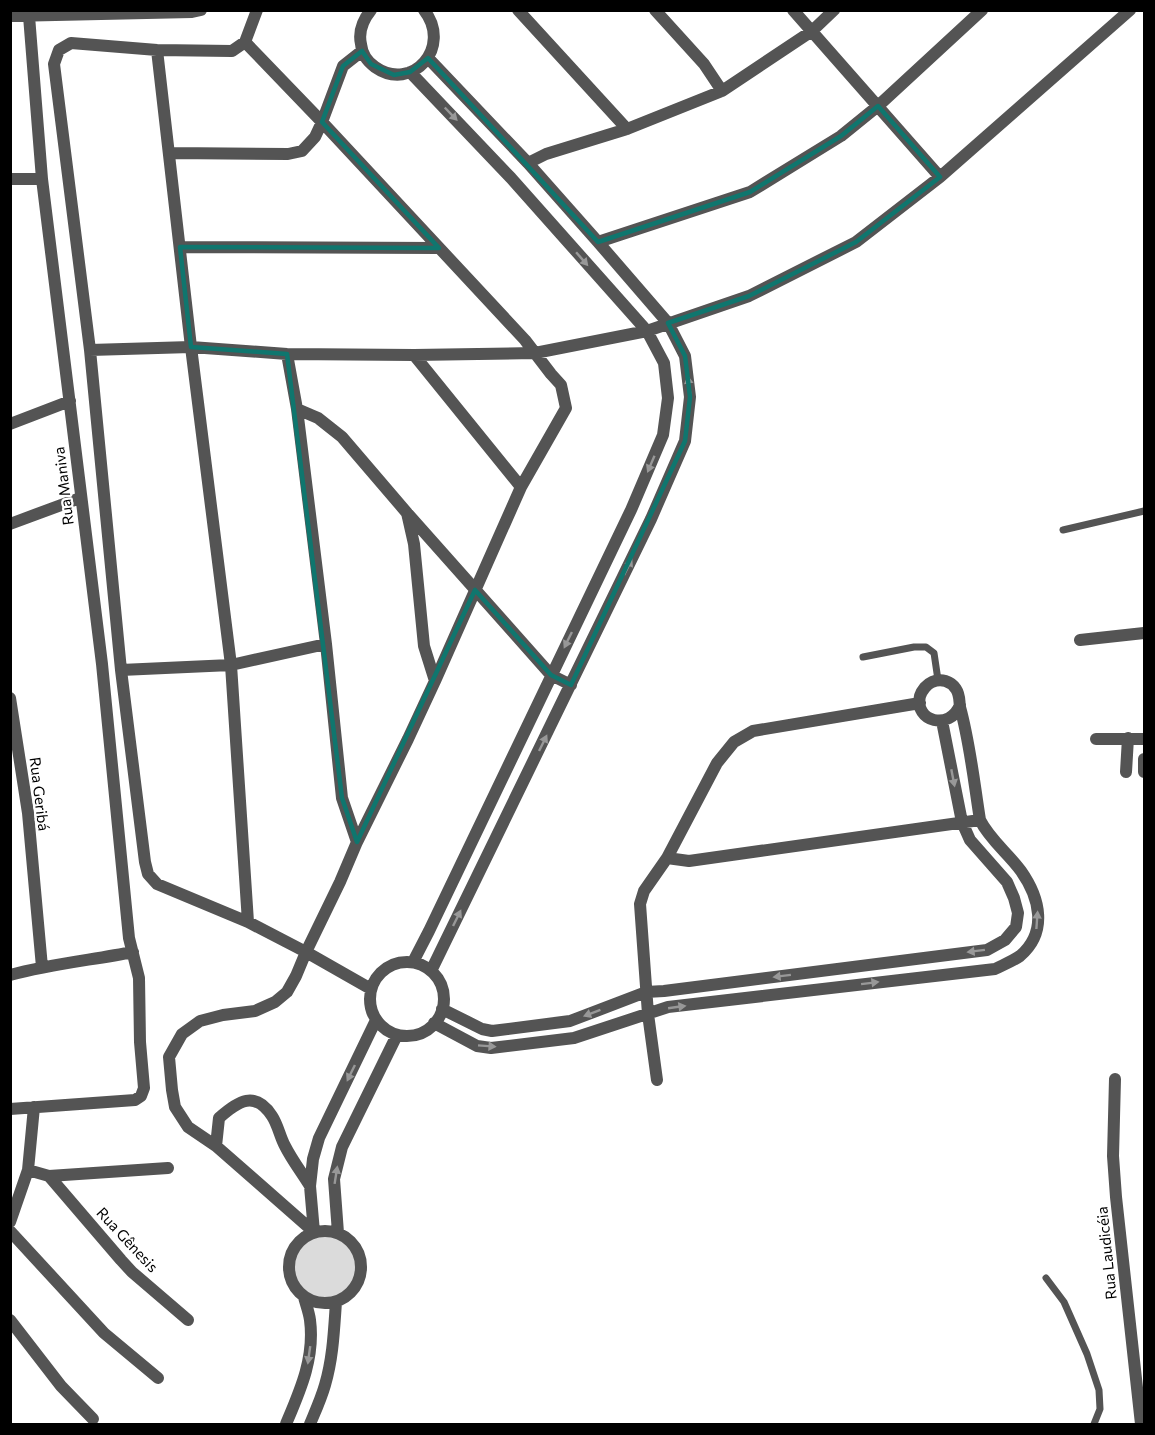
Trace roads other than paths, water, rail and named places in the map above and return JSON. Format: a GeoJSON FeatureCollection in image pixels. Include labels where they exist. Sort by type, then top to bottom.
{"type":"FeatureCollection","features":[{"type":"Feature","properties":{"kind":"street"},"geometry":{"type":"LineString","coordinates":[[10,16],[201,10]]}},
{"type":"Feature","properties":{"kind":"street"},"geometry":{"type":"LineString","coordinates":[[257,10],[245,42],[232,51],[157,50],[71,44],[59,50],[54,64],[90,350],[121,670],[148,874],[157,884],[248,922],[371,989]]}},
{"type":"Feature","properties":{"kind":"street"},"geometry":{"type":"LineString","coordinates":[[371,10],[362,26],[360,43],[362,51],[371,64],[394,75],[411,72],[428,58],[435,40],[432,24],[426,12]]}},
{"type":"Feature","properties":{"kind":"street"},"geometry":{"type":"LineString","coordinates":[[518,10],[627,129]]}},
{"type":"Feature","properties":{"kind":"street"},"geometry":{"type":"LineString","coordinates":[[655,10],[704,64],[722,91]]}},
{"type":"Feature","properties":{"kind":"street"},"geometry":{"type":"LineString","coordinates":[[793,10],[940,177]]}},
{"type":"Feature","properties":{"kind":"street"},"geometry":{"type":"LineString","coordinates":[[528,163],[546,154],[627,129],[722,91],[812,31],[834,10]]}},
{"type":"Feature","properties":{"kind":"street"},"geometry":{"type":"LineString","coordinates":[[598,242],[750,192],[841,136],[878,106],[982,10]]}},
{"type":"Feature","properties":{"kind":"street"},"geometry":{"type":"LineString","coordinates":[[90,350],[191,347],[287,354],[535,353],[646,331],[749,296],[856,242],[940,177],[1130,10]]}},
{"type":"Feature","properties":{"kind":"street","name":"Rua Maniva"},"geometry":{"type":"LineString","coordinates":[[29,16],[42,179],[102,664],[129,938],[139,978],[140,1042],[144,1088],[141,1096],[135,1100],[34,1107]]}},
{"type":"Feature","properties":{"kind":"street"},"geometry":{"type":"LineString","coordinates":[[245,42],[525,340],[561,386],[566,408],[521,487],[435,681],[287,992],[275,1002],[255,1011],[200,1021],[182,1034],[169,1057],[171,1090],[176,1107],[188,1127],[216,1146],[314,1232]]}},
{"type":"Feature","properties":{"kind":"street"},"geometry":{"type":"LineString","coordinates":[[157,50],[231,665],[248,922]]}},
{"type":"Feature","properties":{"kind":"street"},"geometry":{"type":"LineString","coordinates":[[169,153],[288,154],[302,151],[315,137],[342,66],[362,51]]}},
{"type":"Feature","properties":{"kind":"street"},"geometry":{"type":"LineString","coordinates":[[428,58],[528,163],[669,323],[685,356],[690,397],[685,441],[651,519],[432,971]]}},
{"type":"Feature","properties":{"kind":"street"},"geometry":{"type":"LineString","coordinates":[[411,72],[512,178],[646,331],[663,363],[668,398],[663,435],[631,510],[413,962]]}},
{"type":"Feature","properties":{"kind":"street"},"geometry":{"type":"LineString","coordinates":[[10,178],[42,179]]}},
{"type":"Feature","properties":{"kind":"street"},"geometry":{"type":"LineString","coordinates":[[180,247],[439,248]]}},
{"type":"Feature","properties":{"kind":"street"},"geometry":{"type":"LineString","coordinates":[[287,354],[297,409],[326,644],[342,798],[357,842]]}},
{"type":"Feature","properties":{"kind":"street"},"geometry":{"type":"LineString","coordinates":[[414,355],[521,487]]}},
{"type":"Feature","properties":{"kind":"street"},"geometry":{"type":"LineString","coordinates":[[10,424],[70,401]]}},
{"type":"Feature","properties":{"kind":"street"},"geometry":{"type":"LineString","coordinates":[[297,409],[318,418],[342,437],[551,675],[571,685]]}},
{"type":"Feature","properties":{"kind":"street"},"geometry":{"type":"LineString","coordinates":[[10,524],[80,498]]}},
{"type":"Feature","properties":{"kind":"street"},"geometry":{"type":"LineString","coordinates":[[631,510],[651,519]]}},
{"type":"Feature","properties":{"kind":"street"},"geometry":{"type":"LineString","coordinates":[[407,513],[414,544],[424,646],[435,681]]}},
{"type":"Feature","properties":{"kind":"street"},"geometry":{"type":"LineString","coordinates":[[1080,640],[1144,633]]}},
{"type":"Feature","properties":{"kind":"street"},"geometry":{"type":"LineString","coordinates":[[121,670],[231,665],[326,644]]}},
{"type":"Feature","properties":{"kind":"street"},"geometry":{"type":"LineString","coordinates":[[434,1023],[477,1046],[491,1048],[574,1038],[668,1007],[995,969],[1020,956],[1035,937],[1039,914],[1034,894],[1021,872],[985,830],[980,820],[958,692],[950,683],[938,680],[922,691],[921,709],[930,718],[942,721],[953,716],[960,705]]}},
{"type":"Feature","properties":{"kind":"street","name":"Rua Geribá"},"geometry":{"type":"LineString","coordinates":[[10,698],[28,813],[42,967]]}},
{"type":"Feature","properties":{"kind":"street"},"geometry":{"type":"LineString","coordinates":[[657,1080],[648,1014],[640,904],[644,891],[667,858],[717,763],[734,742],[753,732],[920,703]]}},
{"type":"Feature","properties":{"kind":"street"},"geometry":{"type":"LineString","coordinates":[[442,1009],[482,1029],[492,1031],[570,1021],[646,992],[987,950],[1005,940],[1016,927],[1018,913],[1014,898],[1007,882],[970,840],[962,822],[942,721]]}},
{"type":"Feature","properties":{"kind":"street"},"geometry":{"type":"LineString","coordinates":[[1126,772],[1128,738]]}},
{"type":"Feature","properties":{"kind":"street"},"geometry":{"type":"LineString","coordinates":[[1096,740],[1144,739]]}},
{"type":"Feature","properties":{"kind":"street"},"geometry":{"type":"LineString","coordinates":[[1144,759],[1144,772]]}},
{"type":"Feature","properties":{"kind":"street"},"geometry":{"type":"LineString","coordinates":[[667,858],[689,861],[980,820]]}},
{"type":"Feature","properties":{"kind":"street"},"geometry":{"type":"LineString","coordinates":[[10,975],[42,967],[133,952]]}},
{"type":"Feature","properties":{"kind":"street"},"geometry":{"type":"LineString","coordinates":[[400,962],[413,962],[432,971],[441,984],[443,992],[442,1009],[434,1023],[421,1033],[413,1035],[396,1035],[389,1032],[376,1020],[370,1005],[371,989],[379,974],[400,962]]}},
{"type":"Feature","properties":{"kind":"street"},"geometry":{"type":"LineString","coordinates":[[314,1232],[310,1186],[313,1159],[319,1138],[376,1020]]}},
{"type":"Feature","properties":{"kind":"street"},"geometry":{"type":"LineString","coordinates":[[338,1233],[334,1179],[342,1147],[396,1035]]}},
{"type":"Feature","properties":{"kind":"street","name":"Rua Laudicéia"},"geometry":{"type":"LineString","coordinates":[[1115,1079],[1113,1156],[1116,1197],[1141,1425]]}},
{"type":"Feature","properties":{"kind":"street"},"geometry":{"type":"LineString","coordinates":[[216,1146],[219,1118],[231,1107],[245,1100],[261,1103],[273,1117],[286,1147],[310,1186]]}},
{"type":"Feature","properties":{"kind":"street"},"geometry":{"type":"LineString","coordinates":[[10,1109],[34,1107],[28,1170],[10,1222]]}},
{"type":"Feature","properties":{"kind":"street"},"geometry":{"type":"LineString","coordinates":[[28,1170],[49,1176],[168,1168]]}},
{"type":"Feature","properties":{"kind":"street","name":"Rua Gênesis"},"geometry":{"type":"LineString","coordinates":[[49,1176],[132,1272],[188,1320]]}},
{"type":"Feature","properties":{"kind":"street"},"geometry":{"type":"LineString","coordinates":[[10,1231],[104,1333],[158,1378]]}},
{"type":"Feature","properties":{"kind":"street"},"geometry":{"type":"LineString","coordinates":[[314,1232],[338,1233],[352,1242],[360,1256],[361,1272],[350,1294],[336,1302],[319,1304],[298,1292],[290,1278],[291,1254],[300,1240],[314,1232]]}},
{"type":"Feature","properties":{"kind":"street"},"geometry":{"type":"LineString","coordinates":[[286,1425],[302,1386],[310,1355],[310,1317],[304,1297]]}},
{"type":"Feature","properties":{"kind":"street"},"geometry":{"type":"LineString","coordinates":[[310,1425],[325,1387],[332,1349],[336,1302]]}},
{"type":"Feature","properties":{"kind":"street"},"geometry":{"type":"LineString","coordinates":[[10,1320],[62,1386],[93,1419]]}},
{"type":"Feature","properties":{"kind":"lane"},"geometry":{"type":"LineString","coordinates":[[1063,530],[1144,511]]}},
{"type":"Feature","properties":{"kind":"lane"},"geometry":{"type":"LineString","coordinates":[[863,657],[914,647],[926,647],[934,653],[938,680]]}},
{"type":"Feature","properties":{"kind":"lane"},"geometry":{"type":"LineString","coordinates":[[1046,1278],[1064,1302],[1087,1354],[1099,1390],[1100,1409],[1094,1425]]}}]}
